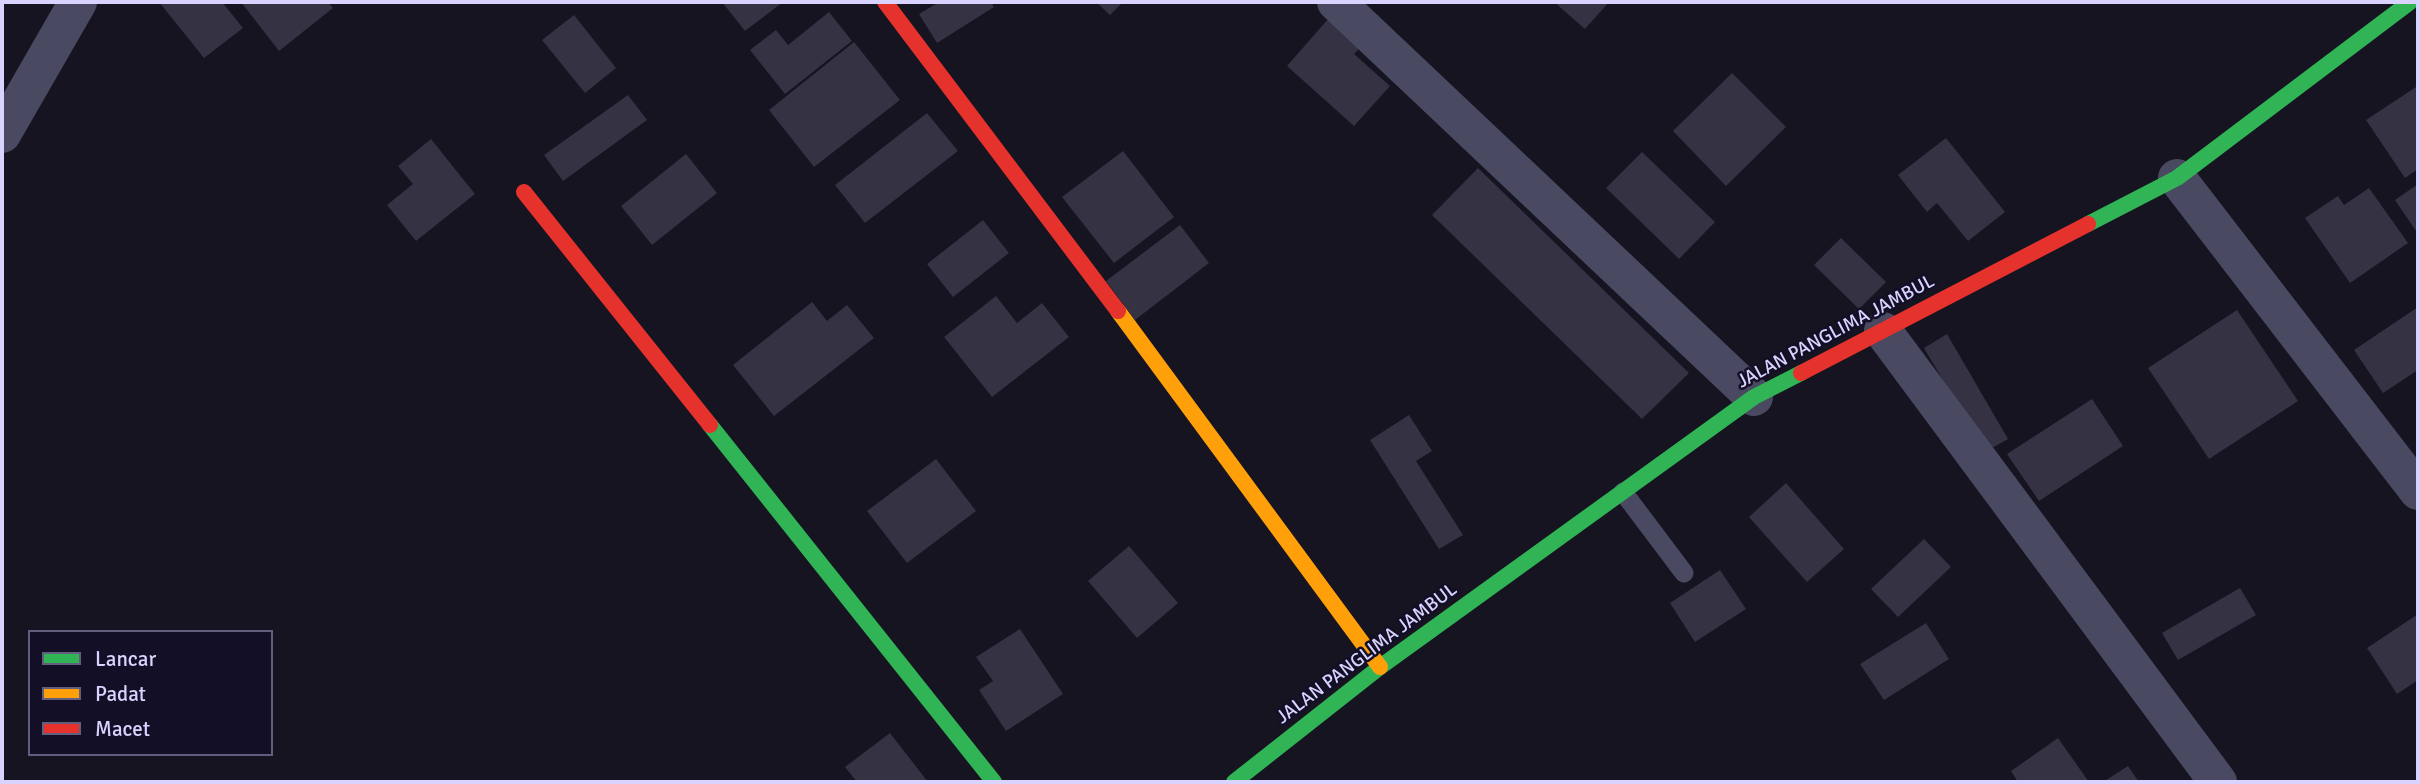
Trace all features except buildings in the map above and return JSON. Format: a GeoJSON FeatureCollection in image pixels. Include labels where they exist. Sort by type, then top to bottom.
{"type":"FeatureCollection","features":[{"type":"Feature","properties":{"kind":"street"},"geometry":{"type":"LineString","coordinates":[[3,130],[78,2]]}},
{"type":"Feature","properties":{"kind":"street"},"geometry":{"type":"LineString","coordinates":[[885,2],[1054,224],[1380,667]]}},
{"type":"Feature","properties":{"kind":"street"},"geometry":{"type":"LineString","coordinates":[[1336,2],[1754,397]]}},
{"type":"Feature","properties":{"kind":"street","name":"JALAN PANGLIMA JAMBUL"},"geometry":{"type":"LineString","coordinates":[[1234,782],[1380,667],[1754,397],[2177,178],[2410,2]]}},
{"type":"Feature","properties":{"kind":"street"},"geometry":{"type":"LineString","coordinates":[[2177,178],[2418,491]]}},
{"type":"Feature","properties":{"kind":"street"},"geometry":{"type":"LineString","coordinates":[[524,192],[994,782]]}},
{"type":"Feature","properties":{"kind":"street"},"geometry":{"type":"LineString","coordinates":[[1883,331],[2218,782]]}},
{"type":"Feature","properties":{"kind":"lane"},"geometry":{"type":"LineString","coordinates":[[1623,492],[1684,573]]}},
{"type":"Feature","properties":{"kind":"traffic: fast"},"geometry":{"type":"LineString","coordinates":[[2088,224],[2177,178],[2410,2]]}},
{"type":"Feature","properties":{"kind":"traffic: fast"},"geometry":{"type":"LineString","coordinates":[[1234,782],[1380,667],[1754,397],[1801,373]]}},
{"type":"Feature","properties":{"kind":"traffic: fast"},"geometry":{"type":"LineString","coordinates":[[710,425],[994,782]]}},
{"type":"Feature","properties":{"kind":"traffic: slow"},"geometry":{"type":"LineString","coordinates":[[1118,311],[1380,667]]}},
{"type":"Feature","properties":{"kind":"traffic: jam"},"geometry":{"type":"LineString","coordinates":[[885,2],[1118,311]]}},
{"type":"Feature","properties":{"kind":"traffic: jam"},"geometry":{"type":"LineString","coordinates":[[524,192],[710,425]]}},
{"type":"Feature","properties":{"kind":"traffic: jam"},"geometry":{"type":"LineString","coordinates":[[1801,373],[2088,224]]}}]}
